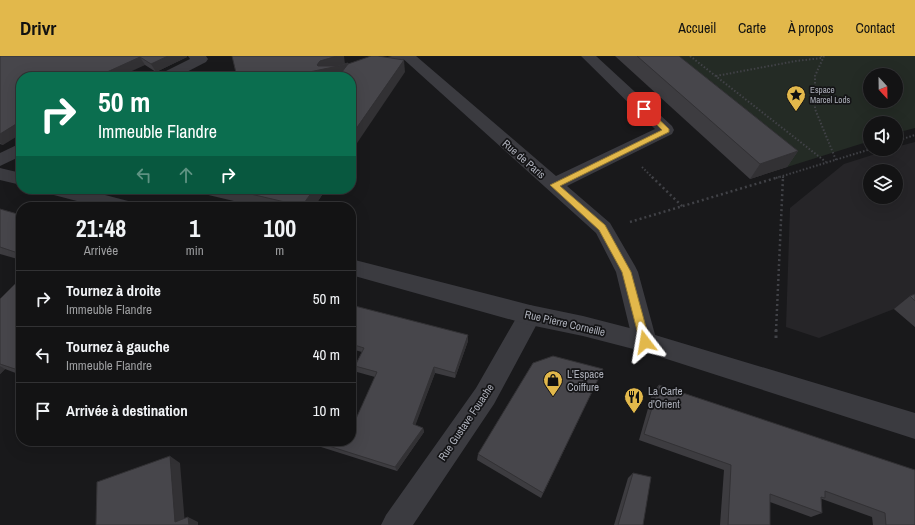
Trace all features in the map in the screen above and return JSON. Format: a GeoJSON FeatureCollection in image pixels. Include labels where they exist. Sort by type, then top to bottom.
{"type":"FeatureCollection","features":[{"type":"Feature","properties":{"kind":"street"},"geometry":{"type":"LineString","coordinates":[[175,72],[201,59],[195,56]]}},
{"type":"Feature","properties":{"kind":"street","name":"Rue de Paris"},"geometry":{"type":"LineString","coordinates":[[407,56],[602,228],[627,272],[645,342]]}},
{"type":"Feature","properties":{"kind":"street"},"geometry":{"type":"LineString","coordinates":[[554,185],[666,130],[588,56]]}},
{"type":"Feature","properties":{"kind":"street"},"geometry":{"type":"LineString","coordinates":[[0,160],[16,152]]}},
{"type":"Feature","properties":{"kind":"street"},"geometry":{"type":"LineString","coordinates":[[0,174],[16,178]]}},
{"type":"Feature","properties":{"kind":"street"},"geometry":{"type":"LineString","coordinates":[[76,194],[106,202]]}},
{"type":"Feature","properties":{"kind":"street","name":"Rue Pierre Corneille"},"geometry":{"type":"LineString","coordinates":[[356,268],[530,315],[583,326],[645,342],[915,426]]}},
{"type":"Feature","properties":{"kind":"street","name":"Rue Gustave Fouache"},"geometry":{"type":"LineString","coordinates":[[396,525],[485,396],[530,315]]}},
{"type":"Feature","properties":{"kind":"lane"},"geometry":{"type":"LineString","coordinates":[[362,66],[407,56]]}},
{"type":"Feature","properties":{"kind":"path"},"geometry":{"type":"LineString","coordinates":[[690,56],[826,163]]}},
{"type":"Feature","properties":{"kind":"path"},"geometry":{"type":"LineString","coordinates":[[716,76],[822,57],[815,76],[815,109],[836,160]]}},
{"type":"Feature","properties":{"kind":"path"},"geometry":{"type":"LineString","coordinates":[[903,139],[915,135]]}},
{"type":"Feature","properties":{"kind":"path"},"geometry":{"type":"LineString","coordinates":[[623,151],[628,154],[682,206]]}},
{"type":"Feature","properties":{"kind":"path"},"geometry":{"type":"LineString","coordinates":[[602,228],[617,226],[863,152]]}},
{"type":"Feature","properties":{"kind":"path"},"geometry":{"type":"LineString","coordinates":[[776,338],[783,176]]}},
{"type":"Feature","properties":{"kind":"shaded area","name":"Espace Marcel Lods"},"geometry":{"type":"Polygon","coordinates":[[[655,56],[915,56],[915,128],[903,131],[903,116],[863,116],[863,143],[787,167],[655,56]]]}},
{"type":"Feature","properties":{"kind":"shaded area"},"geometry":{"type":"Polygon","coordinates":[[[915,142],[915,327],[894,309],[819,338],[786,327],[790,208],[844,164],[869,156],[903,156],[903,145],[915,142]]]}},
{"type":"Feature","properties":{"kind":"building"},"geometry":{"type":"Polygon","coordinates":[[[0,56],[168,56],[151,64],[140,57],[107,72],[16,72],[16,124],[0,134],[0,56]]]}},
{"type":"Feature","properties":{"kind":"building"},"geometry":{"type":"Polygon","coordinates":[[[232,56],[337,56],[320,61],[317,65],[335,66],[348,63],[309,72],[236,72],[232,56]]]}},
{"type":"Feature","properties":{"kind":"building"},"geometry":{"type":"Polygon","coordinates":[[[371,56],[404,60],[356,129],[356,72],[342,72],[348,64],[371,56]]]}},
{"type":"Feature","properties":{"kind":"building"},"geometry":{"type":"Polygon","coordinates":[[[637,56],[679,56],[798,151],[760,164],[637,56]]]}},
{"type":"Feature","properties":{"kind":"building"},"geometry":{"type":"Polygon","coordinates":[[[250,194],[310,194],[305,202],[285,202],[250,194]]]}},
{"type":"Feature","properties":{"kind":"building"},"geometry":{"type":"Polygon","coordinates":[[[0,209],[16,214],[16,252],[0,247],[0,209]]]}},
{"type":"Feature","properties":{"kind":"building"},"geometry":{"type":"Polygon","coordinates":[[[16,283],[16,369],[0,364],[0,299],[16,283]]]}},
{"type":"Feature","properties":{"kind":"building"},"geometry":{"type":"Polygon","coordinates":[[[915,294],[915,301],[910,296],[915,294]]]}},
{"type":"Feature","properties":{"kind":"building"},"geometry":{"type":"Polygon","coordinates":[[[356,306],[468,335],[455,373],[434,367],[413,424],[423,428],[395,467],[329,446],[356,446],[356,419],[377,372],[356,366],[364,348],[356,346],[356,306]]]}},
{"type":"Feature","properties":{"kind":"building"},"geometry":{"type":"Polygon","coordinates":[[[553,356],[603,369],[543,493],[478,454],[533,363],[553,356]]]}},
{"type":"Feature","properties":{"kind":"building"},"geometry":{"type":"Polygon","coordinates":[[[659,385],[915,470],[915,525],[886,525],[885,513],[825,491],[825,498],[821,497],[822,513],[770,494],[770,525],[728,525],[731,465],[644,434],[659,385]]]}},
{"type":"Feature","properties":{"kind":"building"},"geometry":{"type":"Polygon","coordinates":[[[170,456],[175,522],[188,517],[189,525],[96,525],[97,482],[170,456]]]}},
{"type":"Feature","properties":{"kind":"building"},"geometry":{"type":"Polygon","coordinates":[[[633,473],[651,477],[643,525],[618,525],[633,473]]]}},
{"type":"Feature","properties":{"kind":"place","name":"Espace Marcel Lods"},"geometry":{"type":"Point","coordinates":[796,112]}},
{"type":"Feature","properties":{"kind":"place","name":"L'Espace Coiffure"},"geometry":{"type":"Point","coordinates":[553,397]}},
{"type":"Feature","properties":{"kind":"place","name":"La Carte d'Orient"},"geometry":{"type":"Point","coordinates":[634,414]}},
{"type":"Feature","properties":{"kind":"route"},"geometry":{"type":"LineString","coordinates":[[644,109],[666,130],[554,185],[602,228],[627,272],[645,342]]}}]}
